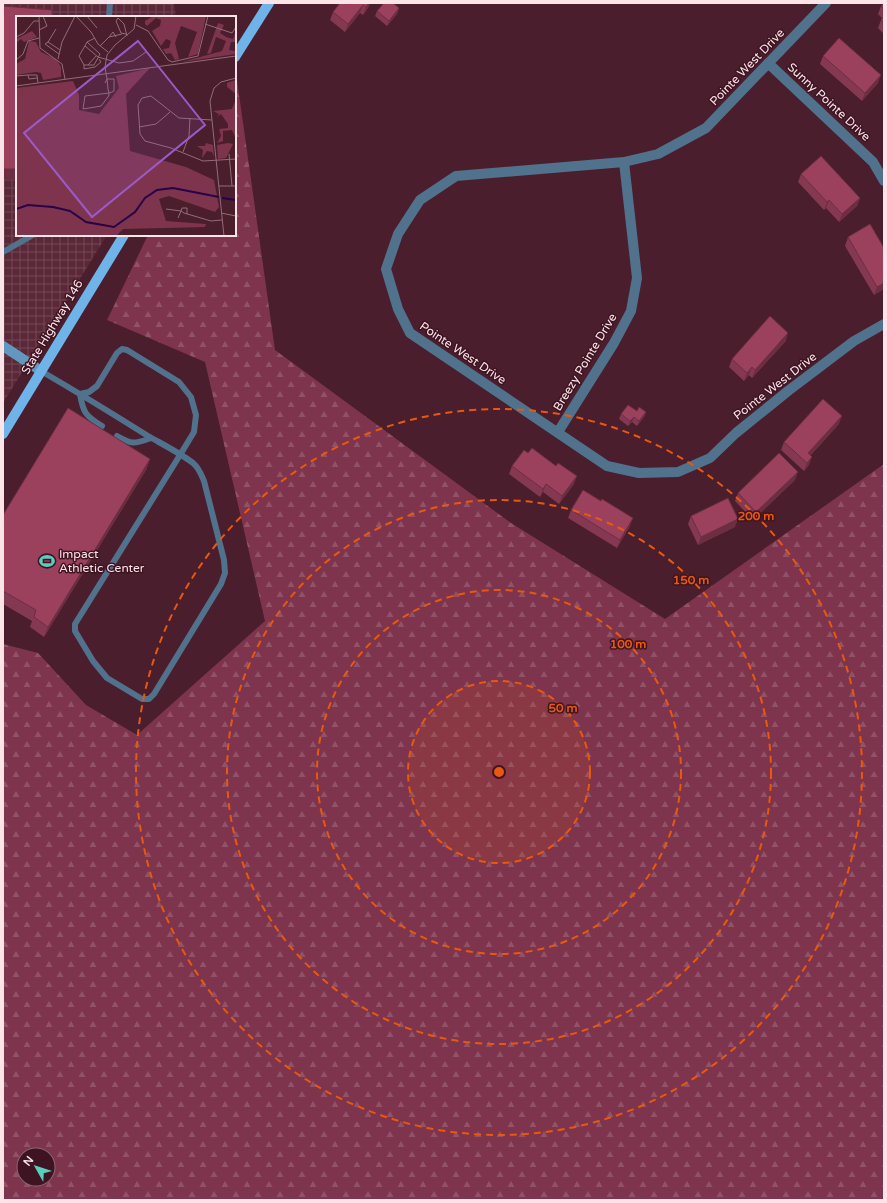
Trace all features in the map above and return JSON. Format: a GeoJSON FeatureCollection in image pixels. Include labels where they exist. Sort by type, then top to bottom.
{"type":"FeatureCollection","features":[{"type":"Feature","properties":{"kind":"main road"},"geometry":{"type":"LineString","coordinates":[[236,55],[269,3]]}},
{"type":"Feature","properties":{"kind":"main road","name":"State Highway 146"},"geometry":{"type":"LineString","coordinates":[[3,434],[123,236]]}},
{"type":"Feature","properties":{"kind":"street","name":"Pointe West Drive"},"geometry":{"type":"LineString","coordinates":[[826,3],[706,128],[658,154],[624,162],[456,176],[420,200],[398,234],[386,269],[398,309],[410,333],[607,466],[639,472],[678,472],[710,458],[736,433],[788,391],[854,341],[884,324]]}},
{"type":"Feature","properties":{"kind":"street","name":"Sunny Pointe Drive"},"geometry":{"type":"LineString","coordinates":[[768,63],[873,162],[884,181]]}},
{"type":"Feature","properties":{"kind":"street","name":"Breezy Pointe Drive"},"geometry":{"type":"LineString","coordinates":[[558,432],[614,343],[630,311],[637,278],[624,162]]}},
{"type":"Feature","properties":{"kind":"street"},"geometry":{"type":"LineString","coordinates":[[3,346],[41,371]]}},
{"type":"Feature","properties":{"kind":"lane"},"geometry":{"type":"LineString","coordinates":[[109,16],[110,3]]}},
{"type":"Feature","properties":{"kind":"lane"},"geometry":{"type":"LineString","coordinates":[[3,252],[32,236]]}},
{"type":"Feature","properties":{"kind":"lane"},"geometry":{"type":"LineString","coordinates":[[41,371],[80,394],[151,438],[180,455],[193,463],[200,471],[204,481],[224,560],[225,573],[221,584],[154,694],[149,699],[142,699],[107,678],[93,661],[74,631],[75,624],[180,455],[194,432],[196,415],[191,398],[179,382],[127,350],[122,349],[97,386],[89,392],[80,394]]}},
{"type":"Feature","properties":{"kind":"lane"},"geometry":{"type":"LineString","coordinates":[[80,394],[85,414],[102,426]]}},
{"type":"Feature","properties":{"kind":"lane"},"geometry":{"type":"LineString","coordinates":[[117,436],[129,443],[138,443],[151,438]]}},
{"type":"Feature","properties":{"kind":"shaded area"},"geometry":{"type":"Polygon","coordinates":[[[3,3],[174,3],[176,16],[16,16],[16,236],[106,236],[3,403],[3,3]]]}},
{"type":"Feature","properties":{"kind":"green space"},"geometry":{"type":"Polygon","coordinates":[[[236,73],[275,350],[511,523],[665,619],[884,464],[884,1200],[3,1200],[3,644],[38,653],[86,705],[137,735],[265,621],[205,362],[107,320],[148,236],[236,236],[236,73]]]}},
{"type":"Feature","properties":{"kind":"building"},"geometry":{"type":"Polygon","coordinates":[[[340,3],[369,3],[366,7],[363,5],[348,24],[333,12],[340,3]]]}},
{"type":"Feature","properties":{"kind":"building"},"geometry":{"type":"Polygon","coordinates":[[[384,3],[393,3],[399,8],[389,21],[377,11],[384,3]]]}},
{"type":"Feature","properties":{"kind":"building"},"geometry":{"type":"Polygon","coordinates":[[[3,6],[52,10],[52,16],[16,16],[16,169],[3,169],[3,6]]]}},
{"type":"Feature","properties":{"kind":"building"},"geometry":{"type":"Polygon","coordinates":[[[884,16],[884,23],[881,20],[884,16]]]}},
{"type":"Feature","properties":{"kind":"building"},"geometry":{"type":"Polygon","coordinates":[[[839,38],[881,75],[865,93],[823,56],[839,38]]]}},
{"type":"Feature","properties":{"kind":"building"},"geometry":{"type":"Polygon","coordinates":[[[821,156],[860,198],[842,214],[829,200],[827,202],[801,174],[821,156]]]}},
{"type":"Feature","properties":{"kind":"building"},"geometry":{"type":"Polygon","coordinates":[[[870,224],[884,248],[884,283],[877,287],[848,237],[870,224]]]}},
{"type":"Feature","properties":{"kind":"building"},"geometry":{"type":"Polygon","coordinates":[[[770,316],[788,333],[755,370],[752,367],[747,373],[732,359],[770,316]]]}},
{"type":"Feature","properties":{"kind":"building"},"geometry":{"type":"Polygon","coordinates":[[[823,399],[842,416],[808,453],[812,457],[807,463],[784,442],[823,399]]]}},
{"type":"Feature","properties":{"kind":"building"},"geometry":{"type":"Polygon","coordinates":[[[628,405],[637,411],[639,407],[646,412],[639,421],[634,417],[630,421],[621,414],[628,405]]]}},
{"type":"Feature","properties":{"kind":"building","name":"Impact Athletic Center"},"geometry":{"type":"Polygon","coordinates":[[[68,408],[150,459],[48,627],[34,617],[36,610],[3,591],[3,515],[68,408]]]}},
{"type":"Feature","properties":{"kind":"building"},"geometry":{"type":"Polygon","coordinates":[[[532,448],[556,466],[558,463],[577,476],[562,496],[546,484],[543,489],[512,466],[524,450],[528,453],[532,448]]]}},
{"type":"Feature","properties":{"kind":"building"},"geometry":{"type":"Polygon","coordinates":[[[779,453],[798,472],[756,512],[738,493],[779,453]]]}},
{"type":"Feature","properties":{"kind":"building"},"geometry":{"type":"Polygon","coordinates":[[[583,490],[601,501],[602,499],[633,518],[620,540],[571,510],[583,490]]]}},
{"type":"Feature","properties":{"kind":"building"},"geometry":{"type":"Polygon","coordinates":[[[728,498],[738,519],[701,537],[691,516],[728,498]]]}},
{"type":"Feature","properties":{"kind":"place","name":"Impact Athletic Center"},"geometry":{"type":"Point","coordinates":[47,561]}}]}
